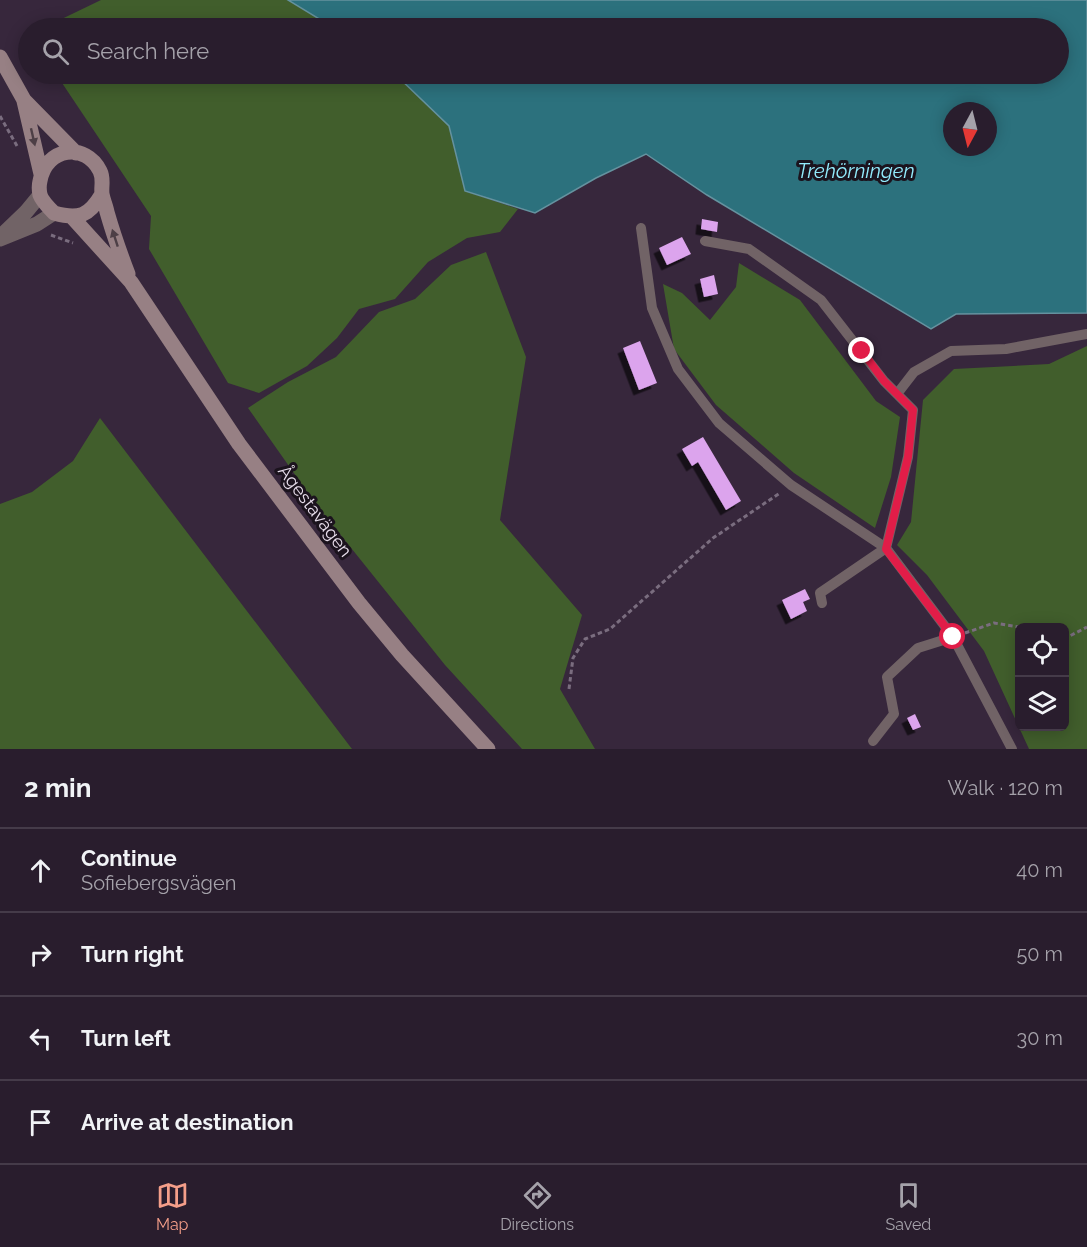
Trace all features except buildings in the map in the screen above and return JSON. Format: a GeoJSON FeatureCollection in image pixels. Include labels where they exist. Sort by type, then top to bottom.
{"type":"FeatureCollection","features":[{"type":"Feature","properties":{"kind":"main road","name":"Ågestavägen"},"geometry":{"type":"LineString","coordinates":[[0,57],[24,100],[76,153],[87,157],[101,173],[102,194],[114,238],[131,282]]}},
{"type":"Feature","properties":{"kind":"main road","name":"Ågestavägen"},"geometry":{"type":"LineString","coordinates":[[24,100],[41,174],[40,195]]}},
{"type":"Feature","properties":{"kind":"main road"},"geometry":{"type":"LineString","coordinates":[[41,174],[47,161],[60,153],[76,153]]}},
{"type":"Feature","properties":{"kind":"main road"},"geometry":{"type":"LineString","coordinates":[[40,195],[54,213],[72,217],[85,214],[94,207],[102,194]]}},
{"type":"Feature","properties":{"kind":"main road","name":"Ågestavägen"},"geometry":{"type":"LineString","coordinates":[[72,217],[131,282],[238,444],[359,603],[402,655],[488,749]]}},
{"type":"Feature","properties":{"kind":"street"},"geometry":{"type":"LineString","coordinates":[[0,238],[40,195]]}},
{"type":"Feature","properties":{"kind":"street"},"geometry":{"type":"LineString","coordinates":[[0,238],[37,224],[54,213]]}},
{"type":"Feature","properties":{"kind":"lane"},"geometry":{"type":"LineString","coordinates":[[641,228],[652,308],[678,369],[719,423],[791,485],[886,549],[953,637],[1012,749]]}},
{"type":"Feature","properties":{"kind":"lane"},"geometry":{"type":"LineString","coordinates":[[705,241],[749,249],[821,300],[884,381],[913,410],[908,457],[886,549],[820,593],[822,603]]}},
{"type":"Feature","properties":{"kind":"lane"},"geometry":{"type":"LineString","coordinates":[[897,394],[914,372],[951,351],[1006,349],[1087,334]]}},
{"type":"Feature","properties":{"kind":"lane"},"geometry":{"type":"LineString","coordinates":[[873,741],[894,714],[887,676],[918,648],[953,637]]}},
{"type":"Feature","properties":{"kind":"path"},"geometry":{"type":"LineString","coordinates":[[569,688],[573,658],[585,639],[610,629],[713,538],[791,485]]}},
{"type":"Feature","properties":{"kind":"path"},"geometry":{"type":"LineString","coordinates":[[953,637],[994,623],[1015,626]]}},
{"type":"Feature","properties":{"kind":"path"},"geometry":{"type":"LineString","coordinates":[[1069,637],[1087,627]]}},
{"type":"Feature","properties":{"kind":"shaded area"},"geometry":{"type":"Polygon","coordinates":[[[101,0],[288,0],[318,18],[64,18],[101,0]]]}},
{"type":"Feature","properties":{"kind":"shaded area"},"geometry":{"type":"Polygon","coordinates":[[[63,84],[405,84],[449,126],[465,191],[518,209],[500,232],[467,238],[428,262],[395,299],[359,309],[337,338],[307,366],[259,393],[228,383],[149,249],[151,216],[63,84]]]}},
{"type":"Feature","properties":{"kind":"shaded area"},"geometry":{"type":"Polygon","coordinates":[[[486,252],[526,357],[500,520],[582,615],[560,689],[595,749],[522,749],[445,665],[315,503],[248,408],[288,382],[336,357],[379,312],[415,299],[451,265],[486,252]]]}},
{"type":"Feature","properties":{"kind":"shaded area"},"geometry":{"type":"Polygon","coordinates":[[[739,263],[800,300],[876,401],[900,417],[891,477],[875,528],[794,473],[716,405],[674,349],[663,284],[682,293],[710,320],[736,287],[739,263]]]}},
{"type":"Feature","properties":{"kind":"shaded area"},"geometry":{"type":"Polygon","coordinates":[[[1087,346],[1087,749],[1029,749],[1021,731],[1069,731],[1069,623],[1015,623],[1015,719],[984,651],[927,575],[897,545],[911,522],[923,400],[954,369],[1049,364],[1087,346]]]}},
{"type":"Feature","properties":{"kind":"shaded area"},"geometry":{"type":"Polygon","coordinates":[[[100,418],[352,749],[0,749],[0,504],[32,492],[73,461],[100,418]]]}},
{"type":"Feature","properties":{"kind":"water","name":"Trehörningen"},"geometry":{"type":"Polygon","coordinates":[[[288,0],[1087,0],[1087,313],[956,314],[931,329],[707,195],[646,154],[596,178],[535,213],[465,191],[449,126],[405,84],[1069,84],[1069,18],[318,18],[288,0]]]}},
{"type":"Feature","properties":{"kind":"route"},"geometry":{"type":"LineString","coordinates":[[862,351],[884,381],[913,410],[908,457],[886,549],[953,637]]}}]}
